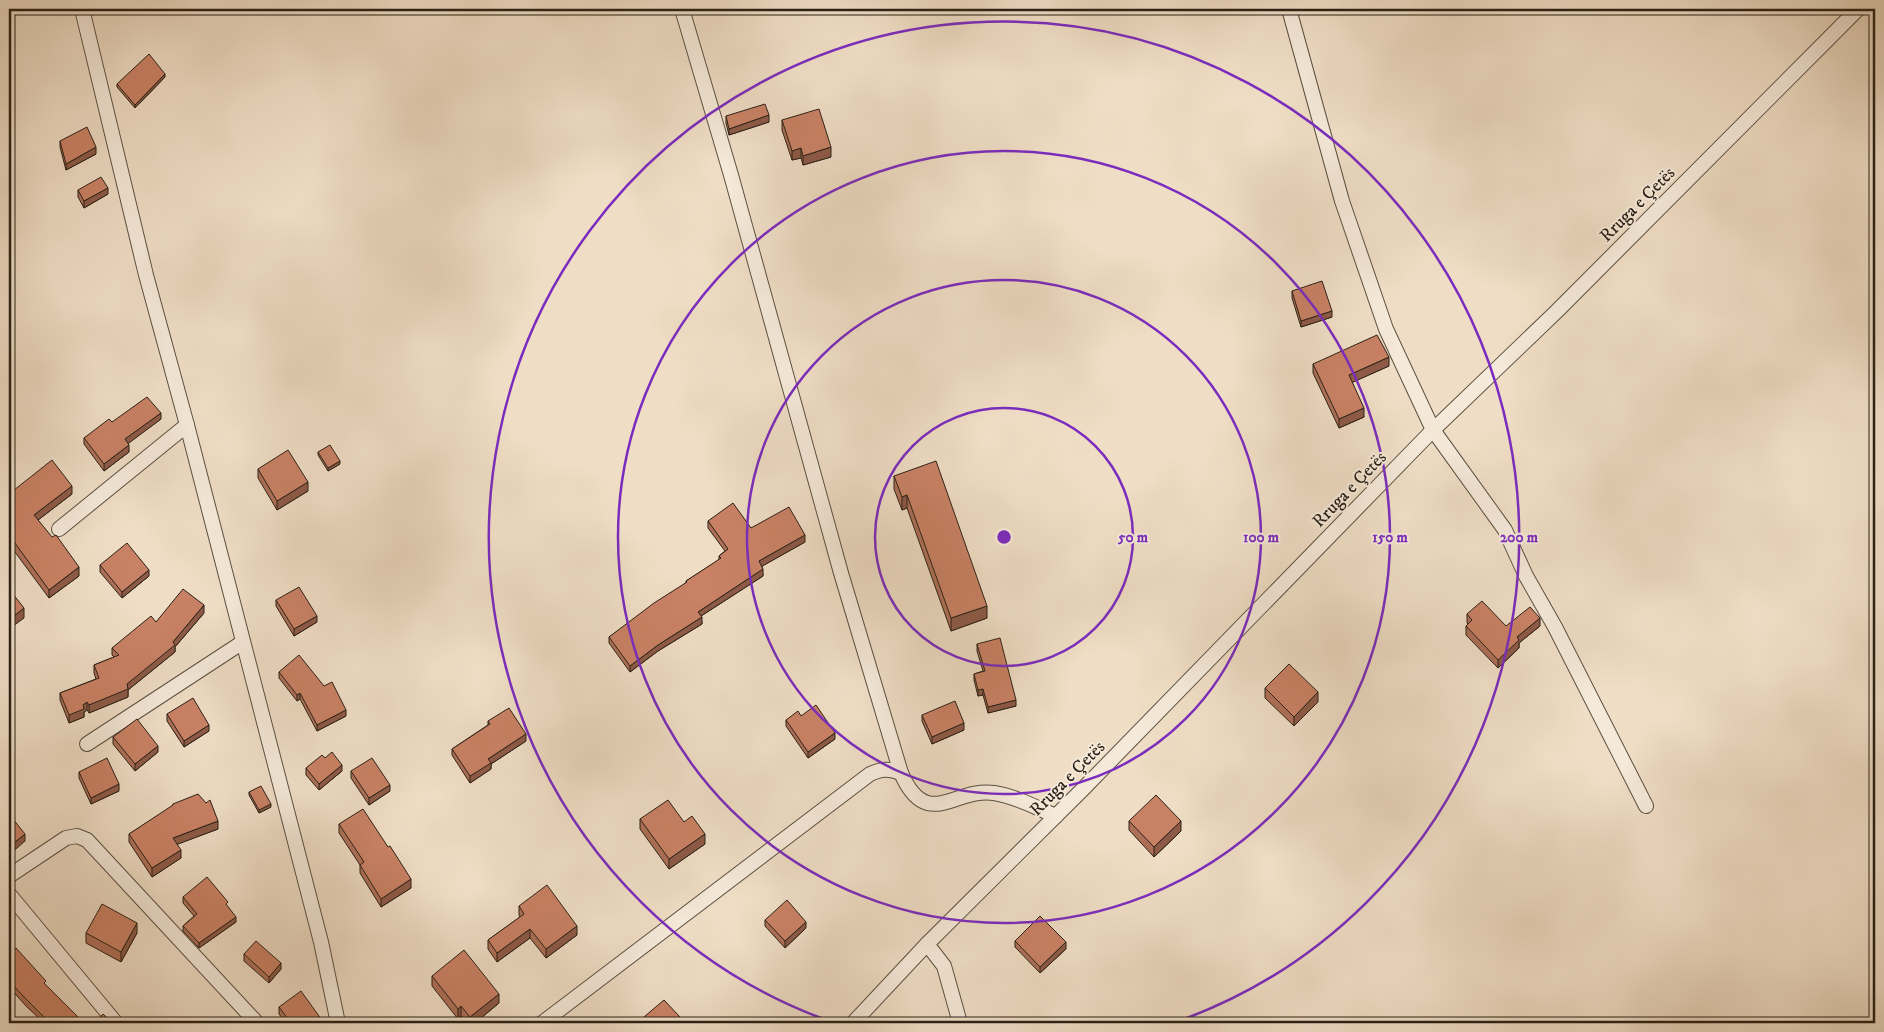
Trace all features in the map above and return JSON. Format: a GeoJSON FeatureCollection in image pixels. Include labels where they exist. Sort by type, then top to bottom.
{"type":"FeatureCollection","features":[{"type":"Feature","properties":{"kind":"street"},"geometry":{"type":"LineString","coordinates":[[82,9],[146,275],[187,425],[321,942],[338,1023]]}},
{"type":"Feature","properties":{"kind":"street"},"geometry":{"type":"LineString","coordinates":[[682,9],[731,175],[841,573],[906,785],[914,796],[926,802],[939,805],[979,793],[994,793],[1014,798],[1056,816]]}},
{"type":"Feature","properties":{"kind":"street"},"geometry":{"type":"LineString","coordinates":[[1289,9],[1342,201],[1386,329],[1433,430],[1505,530],[1526,576],[1555,627],[1646,806]]}},
{"type":"Feature","properties":{"kind":"street","name":"Rruga e Çetës"},"geometry":{"type":"LineString","coordinates":[[853,1023],[927,944],[1056,816],[1433,430],[1556,312],[1858,9]]}},
{"type":"Feature","properties":{"kind":"street"},"geometry":{"type":"LineString","coordinates":[[59,529],[187,425]]}},
{"type":"Feature","properties":{"kind":"street"},"geometry":{"type":"LineString","coordinates":[[87,744],[243,642]]}},
{"type":"Feature","properties":{"kind":"street"},"geometry":{"type":"LineString","coordinates":[[542,1023],[870,774],[880,770],[893,770],[901,773]]}},
{"type":"Feature","properties":{"kind":"street"},"geometry":{"type":"LineString","coordinates":[[9,876],[66,838],[78,836],[87,840],[257,1023]]}},
{"type":"Feature","properties":{"kind":"street"},"geometry":{"type":"LineString","coordinates":[[9,894],[116,1023]]}},
{"type":"Feature","properties":{"kind":"street"},"geometry":{"type":"LineString","coordinates":[[927,944],[944,966],[960,1023]]}},
{"type":"Feature","properties":{"kind":"building"},"geometry":{"type":"Polygon","coordinates":[[[149,54],[165,74],[135,105],[117,84],[149,54]]]}},
{"type":"Feature","properties":{"kind":"building"},"geometry":{"type":"Polygon","coordinates":[[[765,104],[769,115],[729,129],[726,116],[765,104]]]}},
{"type":"Feature","properties":{"kind":"building"},"geometry":{"type":"Polygon","coordinates":[[[819,109],[831,147],[803,156],[801,148],[792,151],[782,120],[819,109]]]}},
{"type":"Feature","properties":{"kind":"building"},"geometry":{"type":"Polygon","coordinates":[[[87,127],[96,147],[66,164],[60,141],[87,127]]]}},
{"type":"Feature","properties":{"kind":"building"},"geometry":{"type":"Polygon","coordinates":[[[101,177],[108,188],[84,201],[78,190],[101,177]]]}},
{"type":"Feature","properties":{"kind":"building"},"geometry":{"type":"Polygon","coordinates":[[[1322,281],[1332,311],[1301,321],[1292,291],[1322,281]]]}},
{"type":"Feature","properties":{"kind":"building"},"geometry":{"type":"Polygon","coordinates":[[[1377,335],[1389,357],[1349,375],[1364,408],[1339,419],[1313,364],[1377,335]]]}},
{"type":"Feature","properties":{"kind":"building"},"geometry":{"type":"Polygon","coordinates":[[[147,397],[161,413],[125,439],[129,445],[104,464],[84,438],[109,419],[112,422],[147,397]]]}},
{"type":"Feature","properties":{"kind":"building"},"geometry":{"type":"Polygon","coordinates":[[[330,445],[340,461],[328,468],[318,452],[330,445]]]}},
{"type":"Feature","properties":{"kind":"building"},"geometry":{"type":"Polygon","coordinates":[[[288,450],[308,482],[277,501],[258,469],[288,450]]]}},
{"type":"Feature","properties":{"kind":"building"},"geometry":{"type":"Polygon","coordinates":[[[52,460],[72,486],[34,515],[52,537],[56,535],[79,567],[49,590],[12,539],[9,542],[9,494],[52,460]]]}},
{"type":"Feature","properties":{"kind":"building"},"geometry":{"type":"Polygon","coordinates":[[[936,461],[987,606],[951,618],[907,495],[902,497],[894,476],[936,461]]]}},
{"type":"Feature","properties":{"kind":"building"},"geometry":{"type":"Polygon","coordinates":[[[733,503],[751,528],[789,507],[805,535],[759,561],[763,569],[698,612],[702,617],[658,645],[630,666],[609,637],[654,603],[721,558],[719,556],[728,549],[708,521],[733,503]]]}},
{"type":"Feature","properties":{"kind":"building"},"geometry":{"type":"Polygon","coordinates":[[[127,543],[149,570],[122,592],[100,565],[127,543]]]}},
{"type":"Feature","properties":{"kind":"building"},"geometry":{"type":"Polygon","coordinates":[[[299,587],[317,616],[294,629],[276,600],[299,587]]]}},
{"type":"Feature","properties":{"kind":"building"},"geometry":{"type":"Polygon","coordinates":[[[9,589],[24,608],[9,620],[9,589]]]}},
{"type":"Feature","properties":{"kind":"building"},"geometry":{"type":"Polygon","coordinates":[[[183,589],[204,605],[173,642],[175,645],[127,684],[128,689],[89,705],[87,702],[83,705],[84,709],[69,715],[60,693],[99,678],[94,665],[119,655],[112,648],[151,616],[156,622],[183,589]]]}},
{"type":"Feature","properties":{"kind":"building"},"geometry":{"type":"Polygon","coordinates":[[[1482,601],[1506,626],[1530,607],[1540,618],[1517,637],[1519,640],[1498,660],[1466,626],[1472,620],[1467,614],[1482,601]]]}},
{"type":"Feature","properties":{"kind":"building"},"geometry":{"type":"Polygon","coordinates":[[[1000,638],[1016,700],[988,707],[983,689],[978,690],[974,674],[985,671],[977,644],[1000,638]]]}},
{"type":"Feature","properties":{"kind":"building"},"geometry":{"type":"Polygon","coordinates":[[[299,655],[324,686],[332,682],[346,710],[317,725],[300,693],[297,695],[279,672],[299,655]]]}},
{"type":"Feature","properties":{"kind":"building"},"geometry":{"type":"Polygon","coordinates":[[[1289,664],[1318,692],[1294,717],[1265,688],[1289,664]]]}},
{"type":"Feature","properties":{"kind":"building"},"geometry":{"type":"Polygon","coordinates":[[[193,698],[209,725],[184,741],[167,714],[193,698]]]}},
{"type":"Feature","properties":{"kind":"building"},"geometry":{"type":"Polygon","coordinates":[[[955,701],[964,723],[932,737],[922,715],[955,701]]]}},
{"type":"Feature","properties":{"kind":"building"},"geometry":{"type":"Polygon","coordinates":[[[816,705],[835,733],[808,752],[786,720],[798,711],[801,716],[816,705]]]}},
{"type":"Feature","properties":{"kind":"building"},"geometry":{"type":"Polygon","coordinates":[[[509,708],[526,734],[488,759],[491,763],[470,776],[452,749],[490,724],[488,721],[509,708]]]}},
{"type":"Feature","properties":{"kind":"building"},"geometry":{"type":"Polygon","coordinates":[[[137,719],[158,746],[135,764],[113,737],[137,719]]]}},
{"type":"Feature","properties":{"kind":"building"},"geometry":{"type":"Polygon","coordinates":[[[332,752],[342,765],[319,784],[306,768],[322,755],[325,758],[332,752]]]}},
{"type":"Feature","properties":{"kind":"building"},"geometry":{"type":"Polygon","coordinates":[[[107,758],[119,784],[91,798],[79,772],[107,758]]]}},
{"type":"Feature","properties":{"kind":"building"},"geometry":{"type":"Polygon","coordinates":[[[372,758],[390,785],[369,798],[351,771],[372,758]]]}},
{"type":"Feature","properties":{"kind":"building"},"geometry":{"type":"Polygon","coordinates":[[[261,786],[271,804],[259,810],[249,792],[261,786]]]}},
{"type":"Feature","properties":{"kind":"building"},"geometry":{"type":"Polygon","coordinates":[[[198,794],[206,803],[210,800],[218,821],[173,838],[181,850],[152,868],[129,834],[173,804],[198,794]]]}},
{"type":"Feature","properties":{"kind":"building"},"geometry":{"type":"Polygon","coordinates":[[[1156,795],[1181,821],[1154,847],[1129,821],[1156,795]]]}},
{"type":"Feature","properties":{"kind":"building"},"geometry":{"type":"Polygon","coordinates":[[[668,800],[684,822],[692,816],[705,834],[669,859],[640,819],[668,800]]]}},
{"type":"Feature","properties":{"kind":"building"},"geometry":{"type":"Polygon","coordinates":[[[363,809],[411,879],[381,899],[360,865],[364,862],[339,824],[363,809]]]}},
{"type":"Feature","properties":{"kind":"building"},"geometry":{"type":"Polygon","coordinates":[[[9,814],[25,834],[9,847],[9,814]]]}},
{"type":"Feature","properties":{"kind":"building"},"geometry":{"type":"Polygon","coordinates":[[[207,877],[228,902],[226,904],[236,917],[199,943],[183,926],[197,914],[183,897],[207,877]]]}},
{"type":"Feature","properties":{"kind":"building"},"geometry":{"type":"Polygon","coordinates":[[[547,885],[577,926],[546,949],[530,929],[497,953],[488,940],[524,914],[519,906],[547,885]]]}},
{"type":"Feature","properties":{"kind":"building"},"geometry":{"type":"Polygon","coordinates":[[[787,900],[806,922],[785,941],[765,920],[787,900]]]}},
{"type":"Feature","properties":{"kind":"building"},"geometry":{"type":"Polygon","coordinates":[[[102,904],[137,923],[121,952],[86,933],[102,904]]]}},
{"type":"Feature","properties":{"kind":"building"},"geometry":{"type":"Polygon","coordinates":[[[1040,916],[1066,942],[1040,967],[1015,941],[1040,916]]]}},
{"type":"Feature","properties":{"kind":"building"},"geometry":{"type":"Polygon","coordinates":[[[256,941],[281,963],[269,977],[244,954],[256,941]]]}},
{"type":"Feature","properties":{"kind":"building"},"geometry":{"type":"Polygon","coordinates":[[[16,948],[46,981],[44,983],[80,1019],[76,1023],[50,1023],[9,981],[9,949],[11,952],[16,948]]]}},
{"type":"Feature","properties":{"kind":"building"},"geometry":{"type":"Polygon","coordinates":[[[464,950],[499,994],[470,1017],[461,1006],[458,1009],[432,976],[464,950]]]}},
{"type":"Feature","properties":{"kind":"building"},"geometry":{"type":"Polygon","coordinates":[[[301,991],[324,1023],[291,1023],[279,1007],[301,991]]]}},
{"type":"Feature","properties":{"kind":"building"},"geometry":{"type":"Polygon","coordinates":[[[664,1000],[680,1017],[673,1023],[638,1022],[664,1000]]]}},
{"type":"Feature","properties":{"kind":"building"},"geometry":{"type":"Polygon","coordinates":[[[103,1014],[113,1023],[94,1023],[103,1014]]]}}]}
